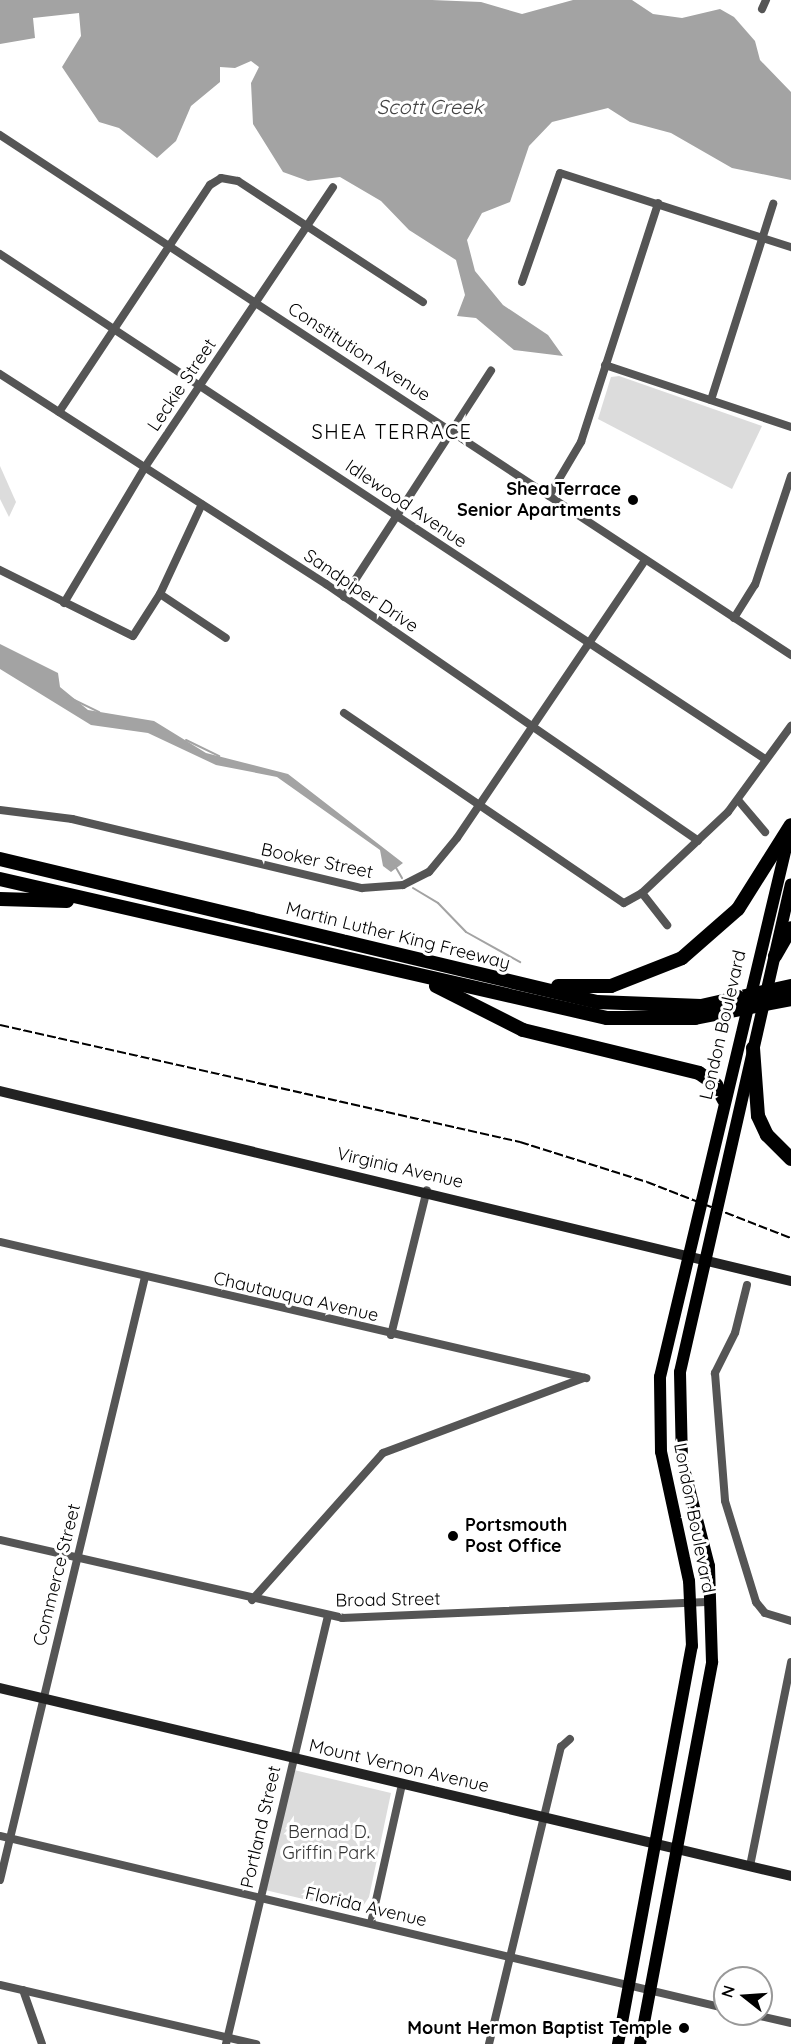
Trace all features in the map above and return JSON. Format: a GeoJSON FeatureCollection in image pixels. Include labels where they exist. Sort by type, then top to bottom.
{"type":"FeatureCollection","features":[{"type":"Feature","properties":{"kind":"highway"},"geometry":{"type":"LineString","coordinates":[[473,972],[588,988],[666,968],[738,909],[791,827]]}},
{"type":"Feature","properties":{"kind":"highway","name":"Martin Luther King Freeway"},"geometry":{"type":"LineString","coordinates":[[0,859],[473,972],[628,1006],[701,1006],[791,986]]}},
{"type":"Feature","properties":{"kind":"highway","name":"Martin Luther King Freeway"},"geometry":{"type":"LineString","coordinates":[[0,879],[578,1013],[638,1020],[730,1015],[791,999]]}},
{"type":"Feature","properties":{"kind":"highway"},"geometry":{"type":"LineString","coordinates":[[0,899],[114,905]]}},
{"type":"Feature","properties":{"kind":"highway"},"geometry":{"type":"LineString","coordinates":[[775,956],[791,928]]}},
{"type":"Feature","properties":{"kind":"highway"},"geometry":{"type":"LineString","coordinates":[[392,969],[523,1030],[699,1073],[716,1085],[722,1106]]}},
{"type":"Feature","properties":{"kind":"highway"},"geometry":{"type":"LineString","coordinates":[[753,1048],[758,1116],[791,1159]]}},
{"type":"Feature","properties":{"kind":"main road","name":"London Boulevard"},"geometry":{"type":"LineString","coordinates":[[618,2044],[688,1689],[692,1604],[659,1428],[660,1377],[735,1051],[791,827]]}},
{"type":"Feature","properties":{"kind":"main road","name":"London Boulevard"},"geometry":{"type":"LineString","coordinates":[[640,2044],[709,1694],[712,1602],[678,1422],[680,1372],[791,884]]}},
{"type":"Feature","properties":{"kind":"street"},"geometry":{"type":"LineString","coordinates":[[762,9],[766,0]]}},
{"type":"Feature","properties":{"kind":"street","name":"Constitution Avenue"},"geometry":{"type":"LineString","coordinates":[[0,135],[791,655]]}},
{"type":"Feature","properties":{"kind":"street"},"geometry":{"type":"LineString","coordinates":[[522,282],[560,173],[791,248]]}},
{"type":"Feature","properties":{"kind":"street"},"geometry":{"type":"LineString","coordinates":[[59,412],[210,185],[231,178],[423,302]]}},
{"type":"Feature","properties":{"kind":"street","name":"Leckie Street"},"geometry":{"type":"LineString","coordinates":[[64,603],[145,467],[333,187]]}},
{"type":"Feature","properties":{"kind":"street"},"geometry":{"type":"LineString","coordinates":[[549,496],[581,442],[658,203]]}},
{"type":"Feature","properties":{"kind":"street"},"geometry":{"type":"LineString","coordinates":[[711,400],[773,204]]}},
{"type":"Feature","properties":{"kind":"street","name":"Idlewood Avenue"},"geometry":{"type":"LineString","coordinates":[[0,254],[765,759]]}},
{"type":"Feature","properties":{"kind":"street"},"geometry":{"type":"LineString","coordinates":[[605,364],[791,427]]}},
{"type":"Feature","properties":{"kind":"street"},"geometry":{"type":"LineString","coordinates":[[345,597],[491,371]]}},
{"type":"Feature","properties":{"kind":"street","name":"Sandpiper Drive"},"geometry":{"type":"LineString","coordinates":[[0,374],[345,597],[698,841]]}},
{"type":"Feature","properties":{"kind":"street"},"geometry":{"type":"LineString","coordinates":[[734,618],[755,585],[791,477]]}},
{"type":"Feature","properties":{"kind":"street"},"geometry":{"type":"LineString","coordinates":[[0,570],[133,636],[160,594],[202,504]]}},
{"type":"Feature","properties":{"kind":"street","name":"Booker Street"},"geometry":{"type":"LineString","coordinates":[[0,810],[72,819],[381,889],[429,872],[479,806],[645,560]]}},
{"type":"Feature","properties":{"kind":"street"},"geometry":{"type":"LineString","coordinates":[[160,594],[226,638]]}},
{"type":"Feature","properties":{"kind":"street"},"geometry":{"type":"LineString","coordinates":[[344,713],[617,901],[630,902],[698,841],[738,800],[765,759],[791,726]]}},
{"type":"Feature","properties":{"kind":"street"},"geometry":{"type":"LineString","coordinates":[[738,800],[765,832]]}},
{"type":"Feature","properties":{"kind":"street"},"geometry":{"type":"LineString","coordinates":[[642,893],[667,925]]}},
{"type":"Feature","properties":{"kind":"street","name":"Virginia Avenue"},"geometry":{"type":"LineString","coordinates":[[0,1091],[427,1191],[791,1281]]}},
{"type":"Feature","properties":{"kind":"street"},"geometry":{"type":"LineString","coordinates":[[391,1335],[427,1191]]}},
{"type":"Feature","properties":{"kind":"street","name":"Chautauqua Avenue"},"geometry":{"type":"LineString","coordinates":[[0,1242],[391,1335],[586,1378],[383,1453],[252,1600]]}},
{"type":"Feature","properties":{"kind":"street","name":"Commerce Street"},"geometry":{"type":"LineString","coordinates":[[0,1880],[144,1277]]}},
{"type":"Feature","properties":{"kind":"street"},"geometry":{"type":"LineString","coordinates":[[747,1285],[735,1332],[715,1373],[725,1501],[756,1602],[765,1613],[791,1621]]}},
{"type":"Feature","properties":{"kind":"street","name":"Broad Street"},"geometry":{"type":"LineString","coordinates":[[0,1540],[328,1616],[712,1602]]}},
{"type":"Feature","properties":{"kind":"street","name":"Portland Street"},"geometry":{"type":"LineString","coordinates":[[227,2040],[328,1616]]}},
{"type":"Feature","properties":{"kind":"street"},"geometry":{"type":"LineString","coordinates":[[750,1866],[791,1662]]}},
{"type":"Feature","properties":{"kind":"street","name":"Mount Vernon Avenue"},"geometry":{"type":"LineString","coordinates":[[0,1688],[791,1876]]}},
{"type":"Feature","properties":{"kind":"street"},"geometry":{"type":"LineString","coordinates":[[489,2044],[561,1748],[570,1739]]}},
{"type":"Feature","properties":{"kind":"street"},"geometry":{"type":"LineString","coordinates":[[370,1923],[402,1784]]}},
{"type":"Feature","properties":{"kind":"street","name":"Florida Avenue"},"geometry":{"type":"LineString","coordinates":[[0,1836],[713,2005]]}},
{"type":"Feature","properties":{"kind":"street"},"geometry":{"type":"LineString","coordinates":[[0,1985],[227,2040],[256,2044]]}},
{"type":"Feature","properties":{"kind":"street"},"geometry":{"type":"LineString","coordinates":[[23,1990],[42,2044]]}},
{"type":"Feature","properties":{"kind":"street"},"geometry":{"type":"LineString","coordinates":[[773,2019],[791,2023]]}},
{"type":"Feature","properties":{"kind":"green space"},"geometry":{"type":"Polygon","coordinates":[[[619,376],[762,426],[732,489],[598,419],[611,377],[619,376]]]}},
{"type":"Feature","properties":{"kind":"green space"},"geometry":{"type":"Polygon","coordinates":[[[0,466],[16,502],[9,517],[0,499],[0,466]]]}},
{"type":"Feature","properties":{"kind":"green space","name":"Bernad D. Griffin Park"},"geometry":{"type":"Polygon","coordinates":[[[294,1770],[391,1793],[369,1897],[359,1912],[265,1890],[294,1770]]]}},
{"type":"Feature","properties":{"kind":"water","name":"Scott Creek"},"geometry":{"type":"Polygon","coordinates":[[[0,0],[432,0],[481,2],[522,14],[573,0],[632,0],[653,14],[682,18],[720,9],[734,17],[755,41],[760,60],[791,92],[791,180],[732,168],[671,133],[630,122],[608,108],[552,122],[529,146],[510,202],[482,213],[467,240],[475,271],[503,305],[548,335],[563,356],[514,350],[476,318],[457,316],[465,295],[456,260],[409,230],[381,201],[340,177],[308,181],[283,172],[253,124],[251,83],[259,67],[251,61],[235,68],[220,67],[220,82],[191,106],[176,141],[157,158],[119,128],[99,122],[62,67],[81,36],[79,13],[33,18],[35,38],[0,44],[0,0]]]}},
{"type":"Feature","properties":{"kind":"water"},"geometry":{"type":"Polygon","coordinates":[[[0,644],[58,673],[60,687],[88,710],[154,721],[206,753],[288,774],[403,863],[391,872],[383,866],[380,850],[277,777],[216,765],[148,733],[91,725],[0,669],[0,644]]]}},
{"type":"Feature","properties":{"kind":"waterway"},"geometry":{"type":"LineString","coordinates":[[66,696],[99,712]]}},
{"type":"Feature","properties":{"kind":"waterway"},"geometry":{"type":"LineString","coordinates":[[186,740],[219,756]]}},
{"type":"Feature","properties":{"kind":"waterway"},"geometry":{"type":"LineString","coordinates":[[395,866],[402,878]]}},
{"type":"Feature","properties":{"kind":"waterway"},"geometry":{"type":"LineString","coordinates":[[413,888],[438,903],[466,932],[520,962]]}},
{"type":"Feature","properties":{"kind":"railway"},"geometry":{"type":"LineString","coordinates":[[0,1025],[520,1142],[647,1182],[791,1238]]}},
{"type":"Feature","properties":{"kind":"place","name":"Shea Terrace Senior Apartments"},"geometry":{"type":"Point","coordinates":[633,500]}},
{"type":"Feature","properties":{"kind":"place","name":"Portsmouth Post Office"},"geometry":{"type":"Point","coordinates":[453,1536]}},
{"type":"Feature","properties":{"kind":"place","name":"Mount Hermon Baptist Temple"},"geometry":{"type":"Point","coordinates":[684,2028]}},
{"type":"Feature","properties":{"kind":"district","name":"SHEA TERRACE"},"geometry":{"type":"Point","coordinates":[392,431]}}]}
